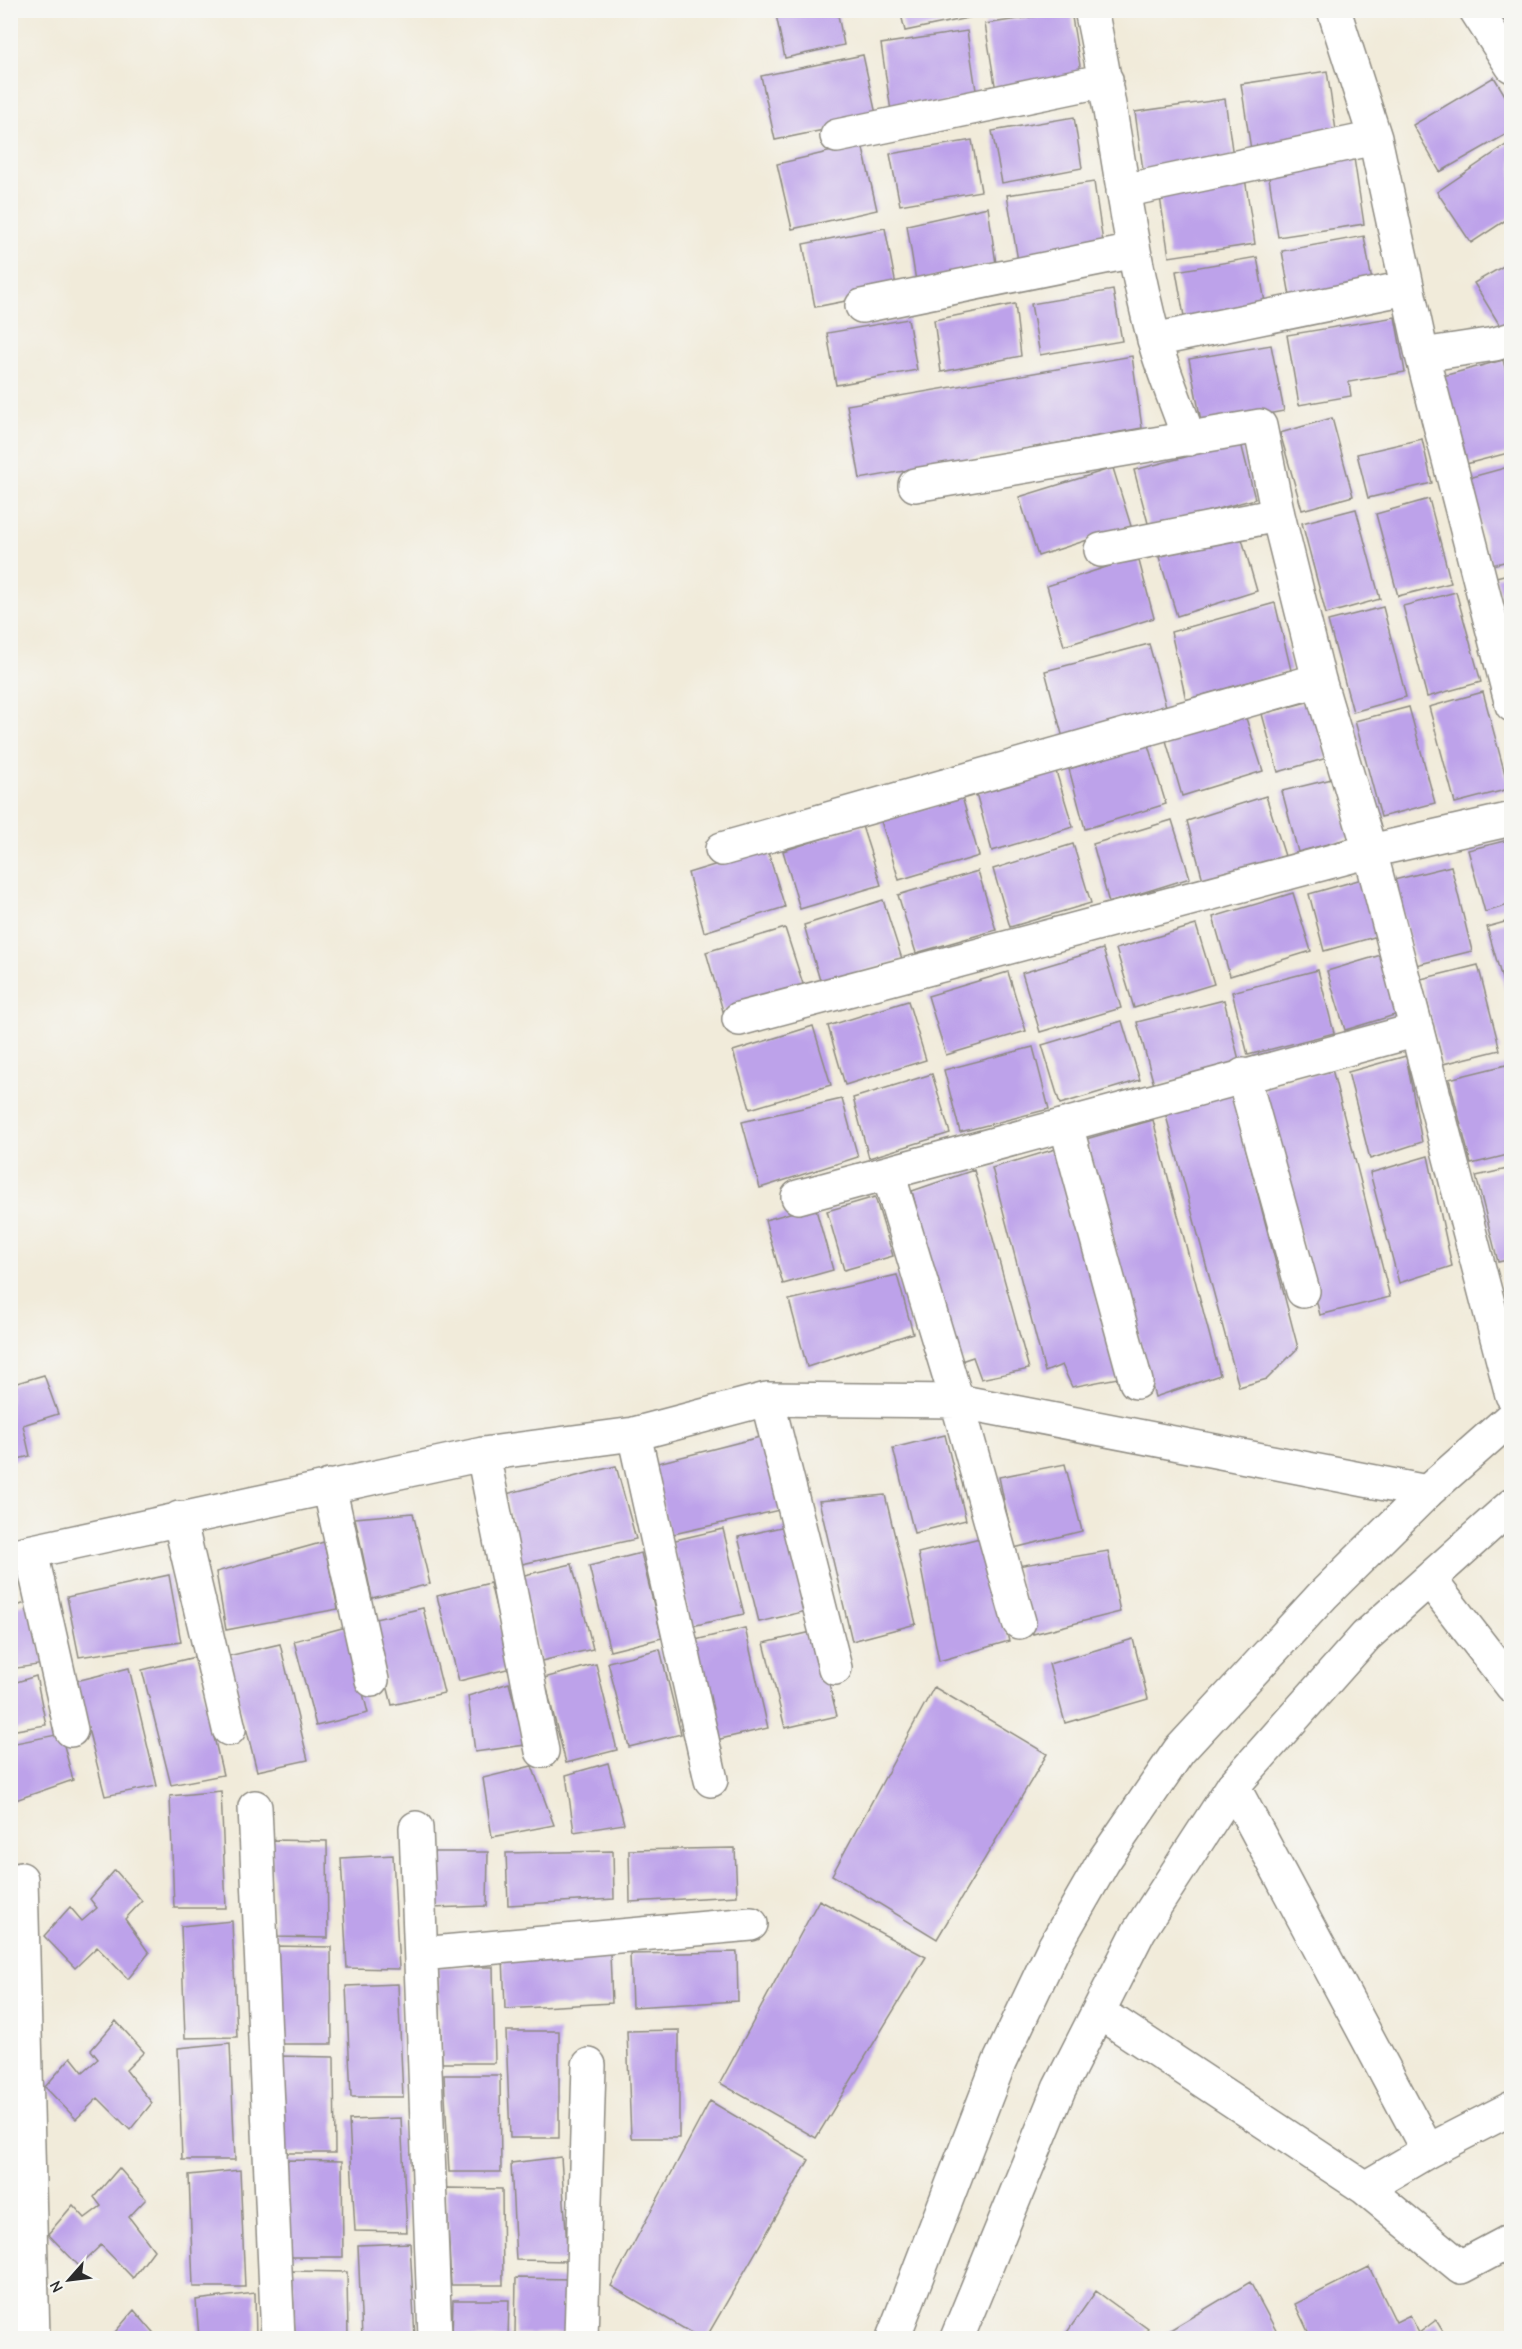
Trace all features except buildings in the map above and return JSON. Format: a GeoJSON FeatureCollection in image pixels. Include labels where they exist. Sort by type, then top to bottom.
{"type":"FeatureCollection","features":[{"type":"Feature","properties":{"kind":"street"},"geometry":{"type":"LineString","coordinates":[[1090,10],[1106,80],[1134,251],[1154,340],[1189,439]]}},
{"type":"Feature","properties":{"kind":"street"},"geometry":{"type":"LineString","coordinates":[[1334,10],[1375,138],[1406,288],[1512,705]]}},
{"type":"Feature","properties":{"kind":"street"},"geometry":{"type":"LineString","coordinates":[[1476,10],[1512,66]]}},
{"type":"Feature","properties":{"kind":"street"},"geometry":{"type":"LineString","coordinates":[[837,136],[1106,80]]}},
{"type":"Feature","properties":{"kind":"street"},"geometry":{"type":"LineString","coordinates":[[1123,191],[1375,138]]}},
{"type":"Feature","properties":{"kind":"street"},"geometry":{"type":"LineString","coordinates":[[862,306],[1134,251]]}},
{"type":"Feature","properties":{"kind":"street"},"geometry":{"type":"LineString","coordinates":[[1154,340],[1406,288]]}},
{"type":"Feature","properties":{"kind":"street"},"geometry":{"type":"LineString","coordinates":[[1422,354],[1495,344],[1512,339]]}},
{"type":"Feature","properties":{"kind":"street"},"geometry":{"type":"LineString","coordinates":[[915,485],[1260,426],[1278,515],[1319,680],[1370,851],[1512,1395]]}},
{"type":"Feature","properties":{"kind":"street"},"geometry":{"type":"LineString","coordinates":[[1101,550],[1278,515]]}},
{"type":"Feature","properties":{"kind":"street"},"geometry":{"type":"LineString","coordinates":[[722,849],[1319,680]]}},
{"type":"Feature","properties":{"kind":"street"},"geometry":{"type":"LineString","coordinates":[[739,1019],[1370,851],[1512,819]]}},
{"type":"Feature","properties":{"kind":"street"},"geometry":{"type":"LineString","coordinates":[[798,1197],[1243,1075],[1417,1030]]}},
{"type":"Feature","properties":{"kind":"street"},"geometry":{"type":"LineString","coordinates":[[1243,1075],[1303,1291]]}},
{"type":"Feature","properties":{"kind":"street"},"geometry":{"type":"LineString","coordinates":[[1066,1125],[1136,1382]]}},
{"type":"Feature","properties":{"kind":"street"},"geometry":{"type":"LineString","coordinates":[[888,1173],[957,1401],[1019,1622]]}},
{"type":"Feature","properties":{"kind":"street"},"geometry":{"type":"LineString","coordinates":[[766,1399],[835,1668]]}},
{"type":"Feature","properties":{"kind":"street"},"geometry":{"type":"LineString","coordinates":[[71,1730],[21,1554],[483,1454],[634,1434],[766,1399],[957,1401],[1427,1492]]}},
{"type":"Feature","properties":{"kind":"street"},"geometry":{"type":"LineString","coordinates":[[893,2338],[999,2063],[1053,1949],[1103,1862],[1179,1751],[1323,1595],[1427,1492],[1512,1417]]}},
{"type":"Feature","properties":{"kind":"street"},"geometry":{"type":"LineString","coordinates":[[634,1434],[711,1780]]}},
{"type":"Feature","properties":{"kind":"street"},"geometry":{"type":"LineString","coordinates":[[483,1454],[542,1751]]}},
{"type":"Feature","properties":{"kind":"street"},"geometry":{"type":"LineString","coordinates":[[329,1486],[372,1680]]}},
{"type":"Feature","properties":{"kind":"street"},"geometry":{"type":"LineString","coordinates":[[957,2338],[1059,2089],[1139,1931],[1233,1786],[1366,1636],[1512,1505]]}},
{"type":"Feature","properties":{"kind":"street"},"geometry":{"type":"LineString","coordinates":[[179,1518],[229,1729]]}},
{"type":"Feature","properties":{"kind":"street"},"geometry":{"type":"LineString","coordinates":[[1430,1580],[1512,1686]]}},
{"type":"Feature","properties":{"kind":"street"},"geometry":{"type":"LineString","coordinates":[[1233,1786],[1428,2151]]}},
{"type":"Feature","properties":{"kind":"street"},"geometry":{"type":"LineString","coordinates":[[255,1807],[278,2338]]}},
{"type":"Feature","properties":{"kind":"street"},"geometry":{"type":"LineString","coordinates":[[416,1828],[435,2338]]}},
{"type":"Feature","properties":{"kind":"street"},"geometry":{"type":"LineString","coordinates":[[21,1879],[19,2128],[33,2338]]}},
{"type":"Feature","properties":{"kind":"street"},"geometry":{"type":"LineString","coordinates":[[421,1954],[751,1924]]}},
{"type":"Feature","properties":{"kind":"street"},"geometry":{"type":"LineString","coordinates":[[1099,2012],[1365,2188],[1461,2267],[1512,2240]]}},
{"type":"Feature","properties":{"kind":"street"},"geometry":{"type":"LineString","coordinates":[[581,2338],[589,2065]]}},
{"type":"Feature","properties":{"kind":"street"},"geometry":{"type":"LineString","coordinates":[[1365,2188],[1428,2151],[1512,2108]]}}]}
